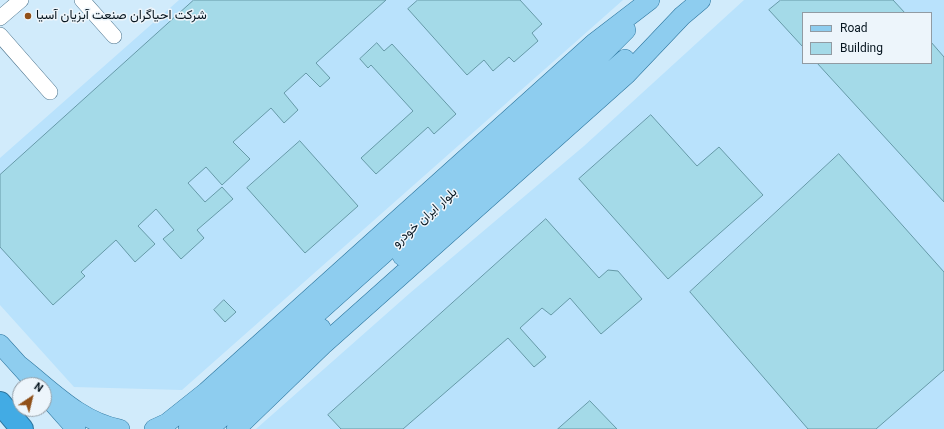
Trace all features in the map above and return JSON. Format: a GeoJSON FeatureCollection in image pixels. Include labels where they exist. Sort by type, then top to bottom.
{"type":"FeatureCollection","features":[{"type":"Feature","properties":{"kind":"highway"},"geometry":{"type":"LineString","coordinates":[[0,404],[22,429]]}},
{"type":"Feature","properties":{"kind":"main road","name":"بلوار ایران خودرو"},"geometry":{"type":"LineString","coordinates":[[154,429],[167,423],[206,392],[594,44],[650,0]]}},
{"type":"Feature","properties":{"kind":"main road","name":"بلوار ایران خودرو"},"geometry":{"type":"LineString","coordinates":[[209,429],[480,178],[605,53],[654,0]]}},
{"type":"Feature","properties":{"kind":"main road","name":"بلوار ایران خودرو"},"geometry":{"type":"LineString","coordinates":[[188,429],[480,178],[616,66],[701,0]]}},
{"type":"Feature","properties":{"kind":"main road","name":"بلوار ایران خودرو"},"geometry":{"type":"LineString","coordinates":[[236,429],[324,345],[615,85],[682,16]]}},
{"type":"Feature","properties":{"kind":"main road"},"geometry":{"type":"LineString","coordinates":[[0,344],[30,377]]}},
{"type":"Feature","properties":{"kind":"main road"},"geometry":{"type":"LineString","coordinates":[[0,358],[16,377]]}},
{"type":"Feature","properties":{"kind":"main road"},"geometry":{"type":"LineString","coordinates":[[19,365],[86,417],[105,426],[120,429]]}},
{"type":"Feature","properties":{"kind":"main road"},"geometry":{"type":"LineString","coordinates":[[52,402],[76,429]]}},
{"type":"Feature","properties":{"kind":"main road"},"geometry":{"type":"LineString","coordinates":[[51,417],[61,429]]}},
{"type":"Feature","properties":{"kind":"street"},"geometry":{"type":"LineString","coordinates":[[0,18],[21,0]]}},
{"type":"Feature","properties":{"kind":"street"},"geometry":{"type":"LineString","coordinates":[[82,0],[114,36]]}},
{"type":"Feature","properties":{"kind":"street"},"geometry":{"type":"LineString","coordinates":[[0,35],[50,92]]}},
{"type":"Feature","properties":{"kind":"shaded area"},"geometry":{"type":"Polygon","coordinates":[[[179,0],[623,0],[182,390],[74,387],[0,305],[0,158],[179,0]]]}},
{"type":"Feature","properties":{"kind":"shaded area"},"geometry":{"type":"Polygon","coordinates":[[[744,0],[944,0],[944,429],[256,429],[410,293],[584,146],[744,0]]]}},
{"type":"Feature","properties":{"kind":"building"},"geometry":{"type":"Polygon","coordinates":[[[194,0],[386,0],[316,63],[330,78],[320,87],[306,73],[284,93],[298,110],[284,123],[271,108],[233,142],[250,159],[222,185],[206,167],[188,183],[205,202],[222,187],[233,199],[197,230],[204,238],[181,259],[163,239],[174,230],[156,209],[138,226],[155,244],[135,262],[116,240],[81,272],[85,276],[53,305],[0,247],[0,175],[194,0]]]}},
{"type":"Feature","properties":{"kind":"building"},"geometry":{"type":"Polygon","coordinates":[[[418,0],[520,0],[542,24],[532,33],[538,41],[514,62],[509,57],[493,71],[484,60],[467,75],[408,9],[418,0]]]}},
{"type":"Feature","properties":{"kind":"building"},"geometry":{"type":"Polygon","coordinates":[[[781,0],[893,0],[904,12],[802,12],[802,46],[769,10],[781,0]]]}},
{"type":"Feature","properties":{"kind":"building"},"geometry":{"type":"Polygon","coordinates":[[[377,43],[384,51],[392,44],[456,114],[434,134],[428,127],[376,174],[361,158],[413,111],[371,65],[368,68],[360,59],[377,43]]]}},
{"type":"Feature","properties":{"kind":"building"},"geometry":{"type":"Polygon","coordinates":[[[932,43],[944,57],[944,202],[818,64],[932,64],[932,43]]]}},
{"type":"Feature","properties":{"kind":"building"},"geometry":{"type":"Polygon","coordinates":[[[651,115],[697,166],[719,147],[763,195],[668,279],[579,179],[651,115]]]}},
{"type":"Feature","properties":{"kind":"building"},"geometry":{"type":"Polygon","coordinates":[[[300,141],[358,206],[305,253],[247,188],[300,141]]]}},
{"type":"Feature","properties":{"kind":"building"},"geometry":{"type":"Polygon","coordinates":[[[839,154],[944,272],[944,370],[876,429],[808,429],[690,292],[839,154]]]}},
{"type":"Feature","properties":{"kind":"building"},"geometry":{"type":"Polygon","coordinates":[[[546,219],[599,278],[608,270],[618,271],[642,299],[601,334],[570,298],[551,315],[542,308],[520,328],[546,357],[534,367],[508,338],[403,429],[341,429],[328,415],[546,219]]]}},
{"type":"Feature","properties":{"kind":"building"},"geometry":{"type":"Polygon","coordinates":[[[224,300],[236,312],[225,322],[214,310],[224,300]]]}},
{"type":"Feature","properties":{"kind":"building"},"geometry":{"type":"Polygon","coordinates":[[[590,401],[617,429],[558,429],[590,401]]]}},
{"type":"Feature","properties":{"kind":"place","name":"شرکت احیاگران صنعت آبزیان آسیا"},"geometry":{"type":"Point","coordinates":[28,16]}}]}
